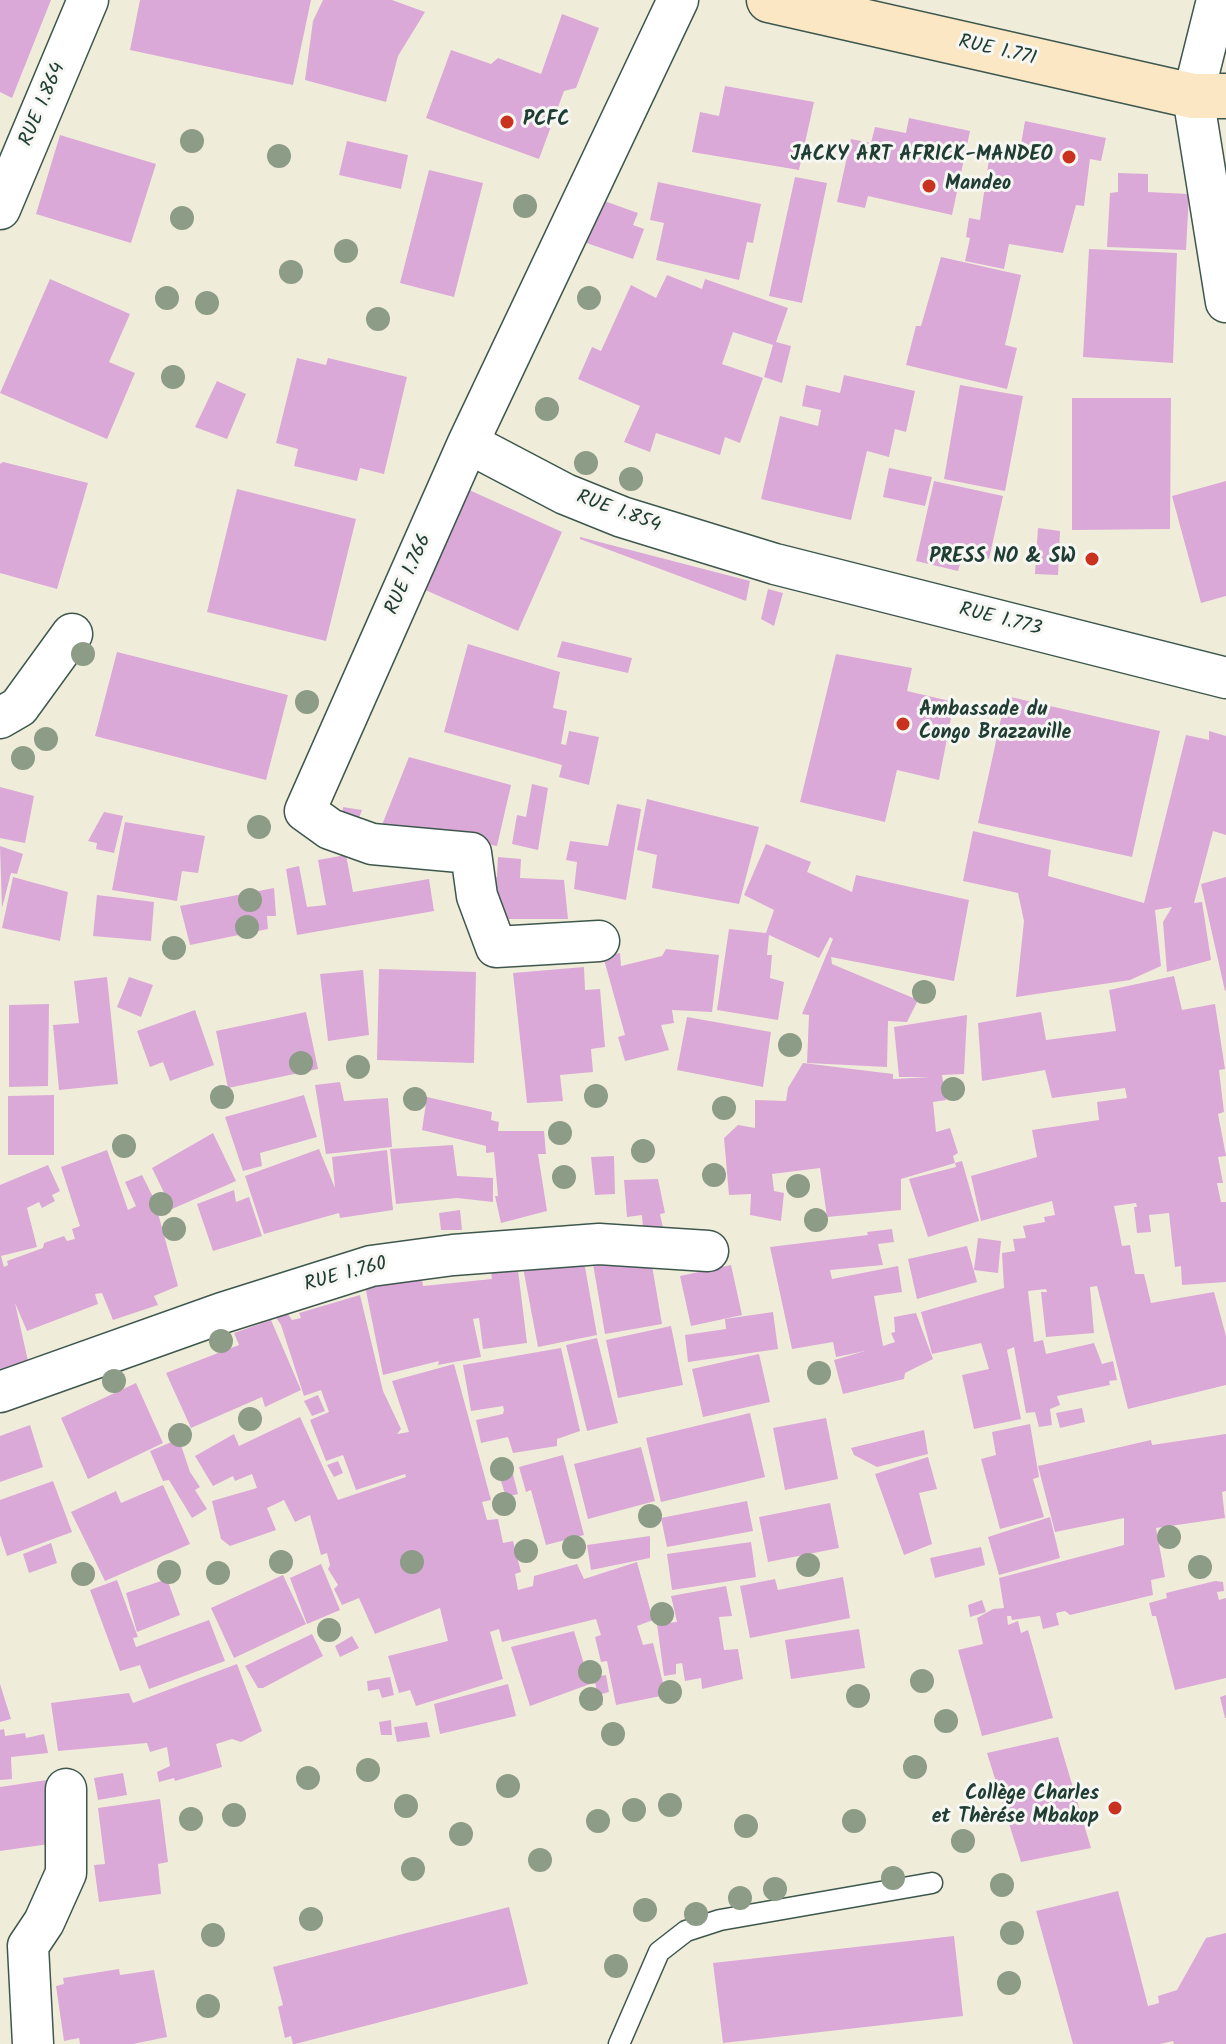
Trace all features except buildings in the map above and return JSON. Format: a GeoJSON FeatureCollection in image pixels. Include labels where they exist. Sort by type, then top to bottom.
{"type":"FeatureCollection","features":[{"type":"Feature","properties":{"kind":"street","name":"RUE 1.864"},"geometry":{"type":"LineString","coordinates":[[0,209],[88,0]]}},
{"type":"Feature","properties":{"kind":"street","name":"RUE 1.766"},"geometry":{"type":"LineString","coordinates":[[599,941],[496,947],[477,896],[471,853],[372,844],[330,829],[305,811],[468,443],[678,0]]}},
{"type":"Feature","properties":{"kind":"street","name":"RUE 1.771"},"geometry":{"type":"LineString","coordinates":[[769,0],[1210,96]]}},
{"type":"Feature","properties":{"kind":"street"},"geometry":{"type":"LineString","coordinates":[[1217,0],[1210,96],[1226,302]]}},
{"type":"Feature","properties":{"kind":"street","name":"RUE 1.854"},"geometry":{"type":"LineString","coordinates":[[468,443],[565,494],[622,517],[775,564]]}},
{"type":"Feature","properties":{"kind":"street","name":"RUE 1.773"},"geometry":{"type":"LineString","coordinates":[[775,564],[1226,678]]}},
{"type":"Feature","properties":{"kind":"street"},"geometry":{"type":"LineString","coordinates":[[0,718],[19,707],[72,634]]}},
{"type":"Feature","properties":{"kind":"street","name":"RUE 1.760"},"geometry":{"type":"LineString","coordinates":[[0,1392],[222,1313],[371,1266],[453,1255],[586,1245],[708,1251]]}},
{"type":"Feature","properties":{"kind":"street"},"geometry":{"type":"LineString","coordinates":[[33,2044],[28,1946],[44,1922],[66,1873],[66,1789]]}},
{"type":"Feature","properties":{"kind":"lane"},"geometry":{"type":"LineString","coordinates":[[619,2044],[659,1952],[686,1931],[720,1920],[932,1883]]}},
{"type":"Feature","properties":{"kind":"place","name":"PCFC"},"geometry":{"type":"Point","coordinates":[507,122]}},
{"type":"Feature","properties":{"kind":"place","name":"JACKY ART AFRICK-MANDEO"},"geometry":{"type":"Point","coordinates":[1069,157]}},
{"type":"Feature","properties":{"kind":"place","name":"Mandeo"},"geometry":{"type":"Point","coordinates":[929,186]}},
{"type":"Feature","properties":{"kind":"place","name":"PRESS NO & SW"},"geometry":{"type":"Point","coordinates":[1092,559]}},
{"type":"Feature","properties":{"kind":"place","name":"Ambassade du Congo Brazzaville"},"geometry":{"type":"Point","coordinates":[903,724]}},
{"type":"Feature","properties":{"kind":"place","name":"Collège Charles et Thèrése Mbakop"},"geometry":{"type":"Point","coordinates":[1115,1808]}}]}
